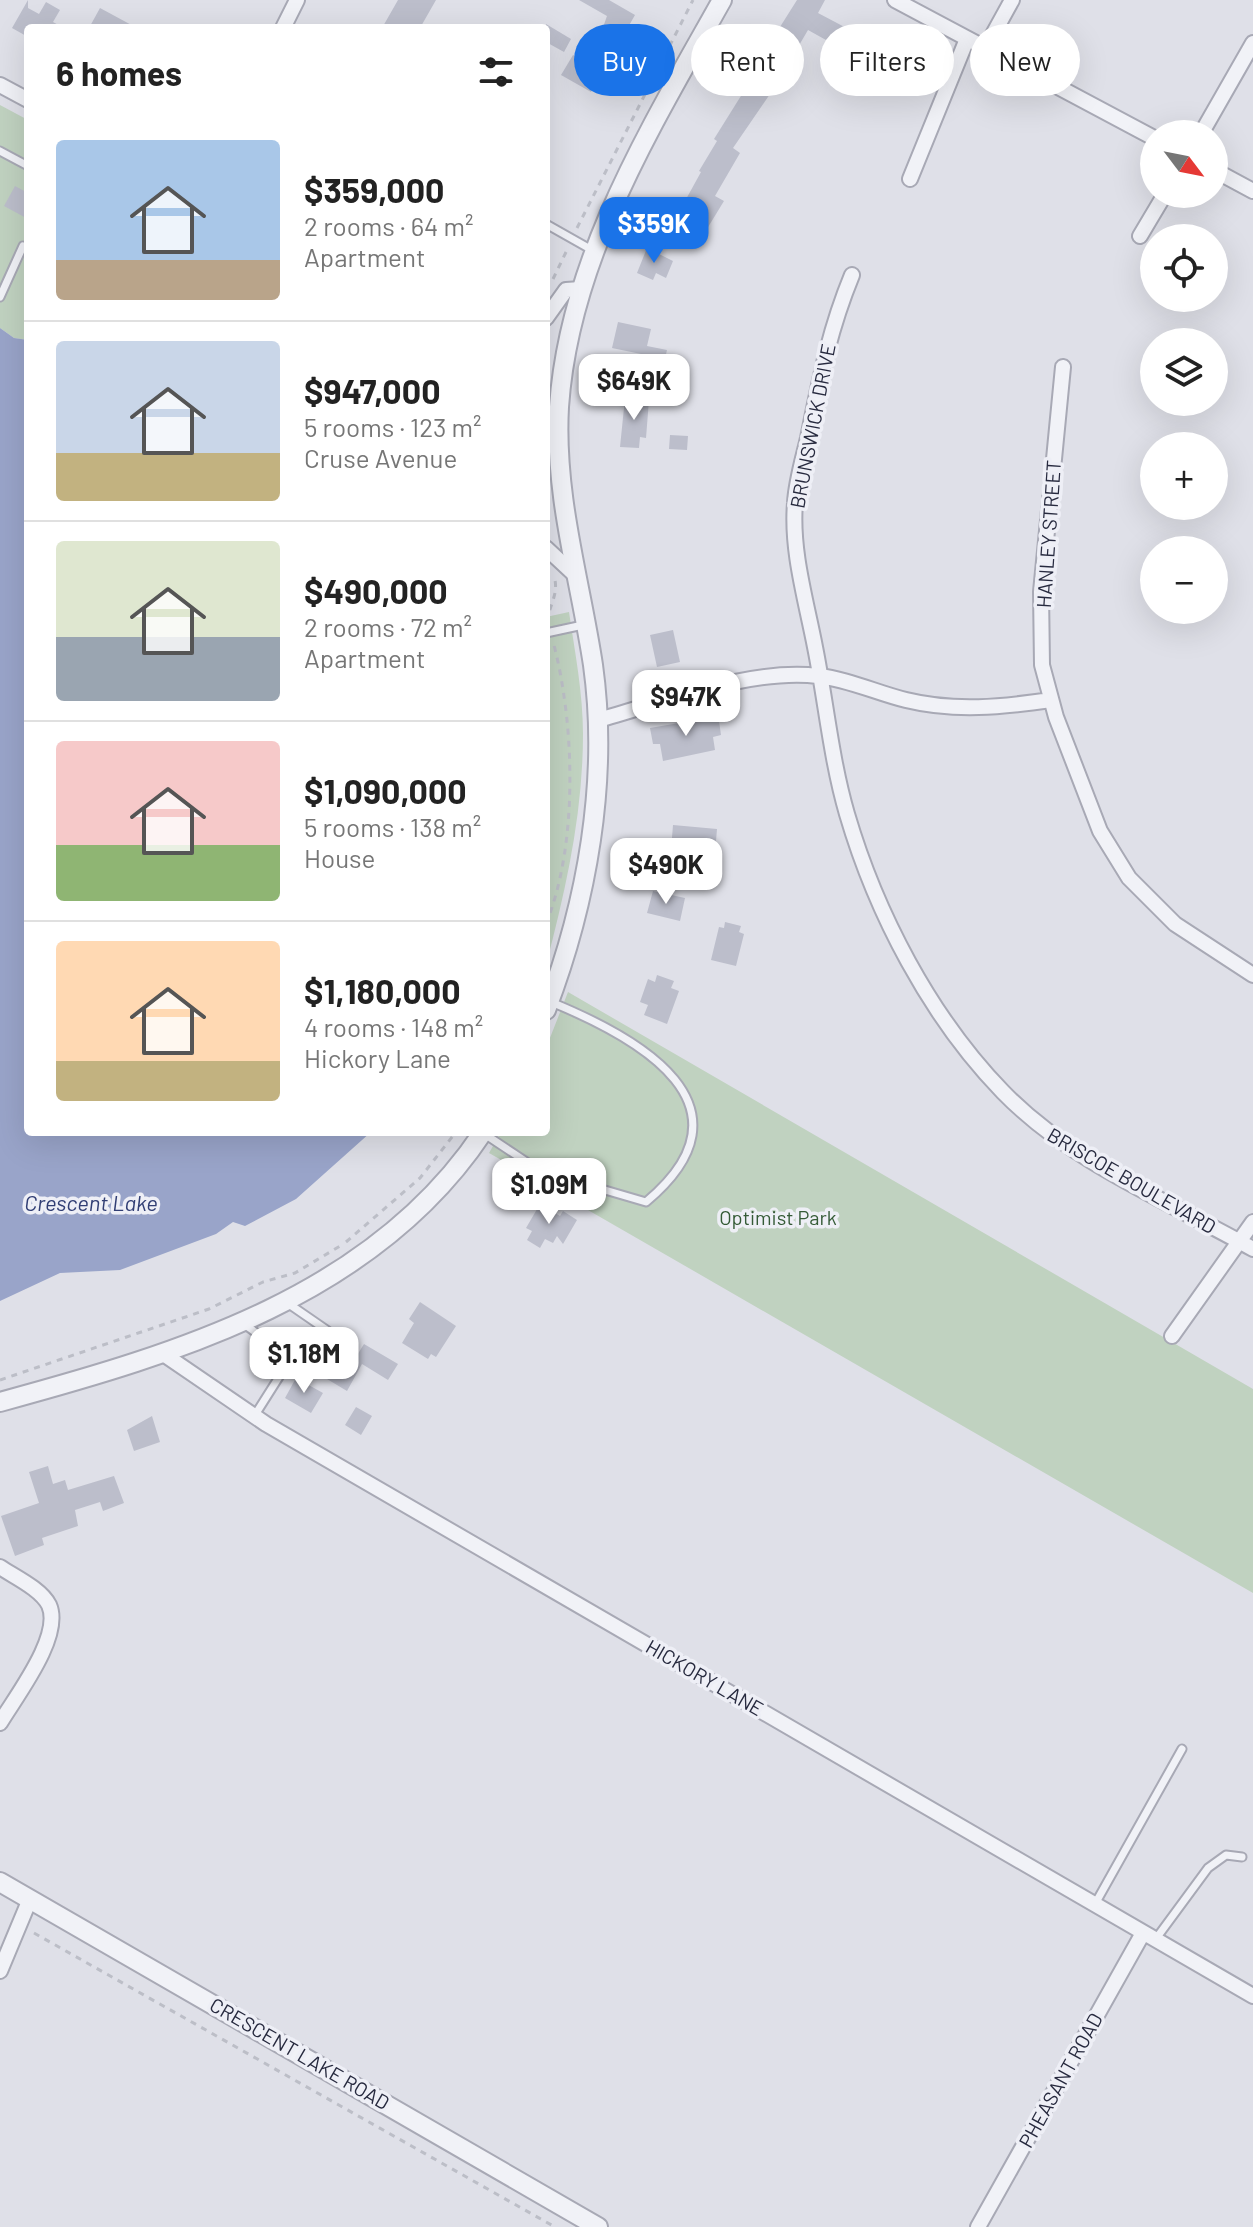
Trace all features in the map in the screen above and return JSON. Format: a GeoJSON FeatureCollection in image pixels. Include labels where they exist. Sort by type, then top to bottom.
{"type":"FeatureCollection","features":[{"type":"Feature","properties":{"kind":"street"},"geometry":{"type":"LineString","coordinates":[[285,24],[297,0]]}},
{"type":"Feature","properties":{"kind":"street"},"geometry":{"type":"LineString","coordinates":[[550,999],[571,931],[588,852],[596,785],[598,720],[562,496],[559,422],[566,353],[581,289],[628,175],[722,0]]}},
{"type":"Feature","properties":{"kind":"street"},"geometry":{"type":"LineString","coordinates":[[895,0],[970,41]]}},
{"type":"Feature","properties":{"kind":"street"},"geometry":{"type":"LineString","coordinates":[[999,24],[1012,0]]}},
{"type":"Feature","properties":{"kind":"street"},"geometry":{"type":"LineString","coordinates":[[910,179],[967,39]]}},
{"type":"Feature","properties":{"kind":"street"},"geometry":{"type":"LineString","coordinates":[[1209,120],[1253,43]]}},
{"type":"Feature","properties":{"kind":"street"},"geometry":{"type":"LineString","coordinates":[[0,85],[24,98]]}},
{"type":"Feature","properties":{"kind":"street"},"geometry":{"type":"LineString","coordinates":[[1074,96],[1140,131]]}},
{"type":"Feature","properties":{"kind":"street"},"geometry":{"type":"LineString","coordinates":[[1228,178],[1253,191]]}},
{"type":"Feature","properties":{"kind":"street","name":"BRUNSWICK DRIVE"},"geometry":{"type":"LineString","coordinates":[[820,676],[803,587],[795,502],[831,325],[852,275]]}},
{"type":"Feature","properties":{"kind":"street"},"geometry":{"type":"LineString","coordinates":[[550,312],[566,290],[581,289]]}},
{"type":"Feature","properties":{"kind":"street","name":"HANLEY STREET"},"geometry":{"type":"LineString","coordinates":[[1063,367],[1041,592],[1042,665],[1051,700],[1100,831],[1129,878],[1175,924],[1253,975]]}},
{"type":"Feature","properties":{"kind":"street"},"geometry":{"type":"LineString","coordinates":[[550,552],[575,575]]}},
{"type":"Feature","properties":{"kind":"street"},"geometry":{"type":"LineString","coordinates":[[598,720],[708,689],[781,675],[820,676],[908,701],[947,707],[981,708],[1051,700]]}},
{"type":"Feature","properties":{"kind":"street","name":"BRISCOE BOULEVARD"},"geometry":{"type":"LineString","coordinates":[[820,676],[847,814],[867,867],[912,966],[970,1055],[1044,1130],[1088,1159],[1246,1245]]}},
{"type":"Feature","properties":{"kind":"street"},"geometry":{"type":"LineString","coordinates":[[0,1402],[162,1353],[285,1302],[359,1259],[412,1218],[456,1172],[481,1136]]}},
{"type":"Feature","properties":{"kind":"street"},"geometry":{"type":"LineString","coordinates":[[1172,1336],[1246,1245],[1253,1222]]}},
{"type":"Feature","properties":{"kind":"street","name":"HICKORY LANE"},"geometry":{"type":"LineString","coordinates":[[162,1353],[253,1417],[1253,1996]]}},
{"type":"Feature","properties":{"kind":"street"},"geometry":{"type":"LineString","coordinates":[[0,1567],[35,1591],[49,1606],[52,1630],[0,1723]]}},
{"type":"Feature","properties":{"kind":"street","name":"CRESCENT LAKE ROAD"},"geometry":{"type":"LineString","coordinates":[[0,1882],[598,2227]]}},
{"type":"Feature","properties":{"kind":"street"},"geometry":{"type":"LineString","coordinates":[[0,1971],[30,1899]]}},
{"type":"Feature","properties":{"kind":"street","name":"PHEASANT ROAD"},"geometry":{"type":"LineString","coordinates":[[978,2227],[1149,1936]]}},
{"type":"Feature","properties":{"kind":"lane"},"geometry":{"type":"LineString","coordinates":[[0,151],[24,164]]}},
{"type":"Feature","properties":{"kind":"lane"},"geometry":{"type":"LineString","coordinates":[[550,226],[594,252]]}},
{"type":"Feature","properties":{"kind":"lane"},"geometry":{"type":"LineString","coordinates":[[0,297],[3,282],[23,246]]}},
{"type":"Feature","properties":{"kind":"lane"},"geometry":{"type":"LineString","coordinates":[[550,632],[585,624]]}},
{"type":"Feature","properties":{"kind":"lane"},"geometry":{"type":"LineString","coordinates":[[488,1136],[540,1171],[646,1202],[666,1185],[686,1158],[693,1128],[683,1091],[668,1068],[633,1040],[550,1007]]}},
{"type":"Feature","properties":{"kind":"lane"},"geometry":{"type":"LineString","coordinates":[[241,1322],[301,1364],[317,1354],[328,1340],[328,1331],[285,1302]]}},
{"type":"Feature","properties":{"kind":"lane"},"geometry":{"type":"LineString","coordinates":[[253,1417],[291,1358]]}},
{"type":"Feature","properties":{"kind":"lane"},"geometry":{"type":"LineString","coordinates":[[1095,1904],[1182,1749]]}},
{"type":"Feature","properties":{"kind":"lane"},"geometry":{"type":"LineString","coordinates":[[1149,1936],[1208,1868],[1226,1855],[1242,1857]]}},
{"type":"Feature","properties":{"kind":"path"},"geometry":{"type":"LineString","coordinates":[[551,285],[693,0]]}},
{"type":"Feature","properties":{"kind":"path"},"geometry":{"type":"LineString","coordinates":[[550,560],[557,594],[550,606]]}},
{"type":"Feature","properties":{"kind":"path"},"geometry":{"type":"LineString","coordinates":[[550,640],[567,705],[571,770],[557,896],[550,914]]}},
{"type":"Feature","properties":{"kind":"path"},"geometry":{"type":"LineString","coordinates":[[0,1380],[209,1309],[263,1282],[310,1265],[378,1217],[420,1178],[453,1136]]}},
{"type":"Feature","properties":{"kind":"path"},"geometry":{"type":"LineString","coordinates":[[19,1925],[555,2227]]}},
{"type":"Feature","properties":{"kind":"green space"},"geometry":{"type":"Polygon","coordinates":[[[0,105],[24,118],[24,339],[14,338],[0,328],[0,105]]]}},
{"type":"Feature","properties":{"kind":"green space"},"geometry":{"type":"Polygon","coordinates":[[[569,612],[582,703],[583,734],[580,793],[572,851],[550,949],[550,616],[569,612]]]}},
{"type":"Feature","properties":{"kind":"green space","name":"Optimist Park"},"geometry":{"type":"Polygon","coordinates":[[[568,992],[1253,1389],[1253,1593],[489,1153],[499,1136],[550,1136],[550,1038],[568,992]]]}},
{"type":"Feature","properties":{"kind":"water","name":"Crescent Lake"},"geometry":{"type":"Polygon","coordinates":[[[0,328],[14,338],[24,339],[24,1136],[367,1136],[296,1199],[245,1226],[233,1222],[216,1234],[120,1270],[60,1273],[0,1301],[0,328]]]}},
{"type":"Feature","properties":{"kind":"building"},"geometry":{"type":"Polygon","coordinates":[[[28,0],[28,8],[39,14],[46,2],[60,10],[53,22],[57,24],[24,24],[24,35],[12,28],[28,0]]]}},
{"type":"Feature","properties":{"kind":"building"},"geometry":{"type":"Polygon","coordinates":[[[398,0],[436,0],[422,24],[384,24],[398,0]]]}},
{"type":"Feature","properties":{"kind":"building"},"geometry":{"type":"Polygon","coordinates":[[[579,0],[609,0],[635,15],[630,24],[604,24],[607,16],[579,0]]]}},
{"type":"Feature","properties":{"kind":"building"},"geometry":{"type":"Polygon","coordinates":[[[797,0],[825,0],[818,13],[839,24],[820,24],[820,37],[808,30],[804,37],[804,24],[782,24],[797,0]]]}},
{"type":"Feature","properties":{"kind":"building"},"geometry":{"type":"Polygon","coordinates":[[[100,8],[130,24],[91,24],[100,8]]]}},
{"type":"Feature","properties":{"kind":"building"},"geometry":{"type":"Polygon","coordinates":[[[550,26],[571,39],[564,52],[550,44],[550,26]]]}},
{"type":"Feature","properties":{"kind":"building"},"geometry":{"type":"Polygon","coordinates":[[[573,55],[574,56],[574,82],[561,75],[573,55]]]}},
{"type":"Feature","properties":{"kind":"building"},"geometry":{"type":"Polygon","coordinates":[[[741,96],[769,96],[733,148],[740,153],[715,196],[724,201],[702,237],[674,221],[717,141],[714,139],[741,96]]]}},
{"type":"Feature","properties":{"kind":"building"},"geometry":{"type":"Polygon","coordinates":[[[15,186],[24,191],[24,217],[4,206],[15,186]]]}},
{"type":"Feature","properties":{"kind":"building"},"geometry":{"type":"Polygon","coordinates":[[[647,248],[673,261],[666,278],[656,273],[653,280],[637,273],[647,248]]]}},
{"type":"Feature","properties":{"kind":"building"},"geometry":{"type":"Polygon","coordinates":[[[618,322],[651,329],[647,346],[667,350],[662,372],[638,366],[641,354],[612,348],[618,322]]]}},
{"type":"Feature","properties":{"kind":"building"},"geometry":{"type":"Polygon","coordinates":[[[625,398],[649,400],[646,438],[640,437],[639,448],[620,447],[625,398]]]}},
{"type":"Feature","properties":{"kind":"building"},"geometry":{"type":"Polygon","coordinates":[[[670,435],[688,436],[687,450],[669,449],[670,435]]]}},
{"type":"Feature","properties":{"kind":"building"},"geometry":{"type":"Polygon","coordinates":[[[673,630],[680,662],[657,667],[650,635],[673,630]]]}},
{"type":"Feature","properties":{"kind":"building"},"geometry":{"type":"Polygon","coordinates":[[[714,717],[716,722],[719,721],[721,735],[713,737],[715,750],[663,761],[660,744],[653,744],[650,728],[714,717]]]}},
{"type":"Feature","properties":{"kind":"building"},"geometry":{"type":"Polygon","coordinates":[[[673,825],[717,829],[715,853],[671,850],[673,825]]]}},
{"type":"Feature","properties":{"kind":"building"},"geometry":{"type":"Polygon","coordinates":[[[653,891],[685,898],[680,921],[647,913],[653,891]]]}},
{"type":"Feature","properties":{"kind":"building"},"geometry":{"type":"Polygon","coordinates":[[[725,922],[741,926],[739,932],[744,934],[736,966],[711,960],[719,927],[724,928],[725,922]]]}},
{"type":"Feature","properties":{"kind":"building"},"geometry":{"type":"Polygon","coordinates":[[[657,975],[674,981],[671,988],[679,991],[667,1024],[644,1015],[648,1005],[640,1002],[648,979],[655,982],[657,975]]]}},
{"type":"Feature","properties":{"kind":"building"},"geometry":{"type":"Polygon","coordinates":[[[540,1204],[560,1216],[563,1211],[577,1220],[563,1244],[557,1236],[553,1243],[545,1239],[540,1248],[527,1240],[532,1231],[526,1228],[540,1204]]]}},
{"type":"Feature","properties":{"kind":"building"},"geometry":{"type":"Polygon","coordinates":[[[420,1302],[456,1326],[436,1357],[431,1354],[428,1359],[402,1343],[414,1323],[409,1319],[420,1302]]]}},
{"type":"Feature","properties":{"kind":"building"},"geometry":{"type":"Polygon","coordinates":[[[364,1344],[398,1364],[388,1380],[362,1364],[347,1391],[327,1379],[344,1350],[356,1357],[364,1344]]]}},
{"type":"Feature","properties":{"kind":"building"},"geometry":{"type":"Polygon","coordinates":[[[296,1378],[323,1393],[311,1413],[285,1398],[296,1378]]]}},
{"type":"Feature","properties":{"kind":"building"},"geometry":{"type":"Polygon","coordinates":[[[356,1407],[372,1416],[361,1435],[345,1425],[356,1407]]]}},
{"type":"Feature","properties":{"kind":"building"},"geometry":{"type":"Polygon","coordinates":[[[152,1416],[160,1442],[134,1451],[127,1430],[152,1416]]]}},
{"type":"Feature","properties":{"kind":"building"},"geometry":{"type":"Polygon","coordinates":[[[48,1466],[53,1484],[65,1480],[68,1490],[114,1476],[124,1503],[103,1511],[100,1502],[75,1510],[78,1526],[42,1538],[44,1545],[15,1556],[1,1516],[39,1503],[29,1472],[48,1466]]]}}]}
